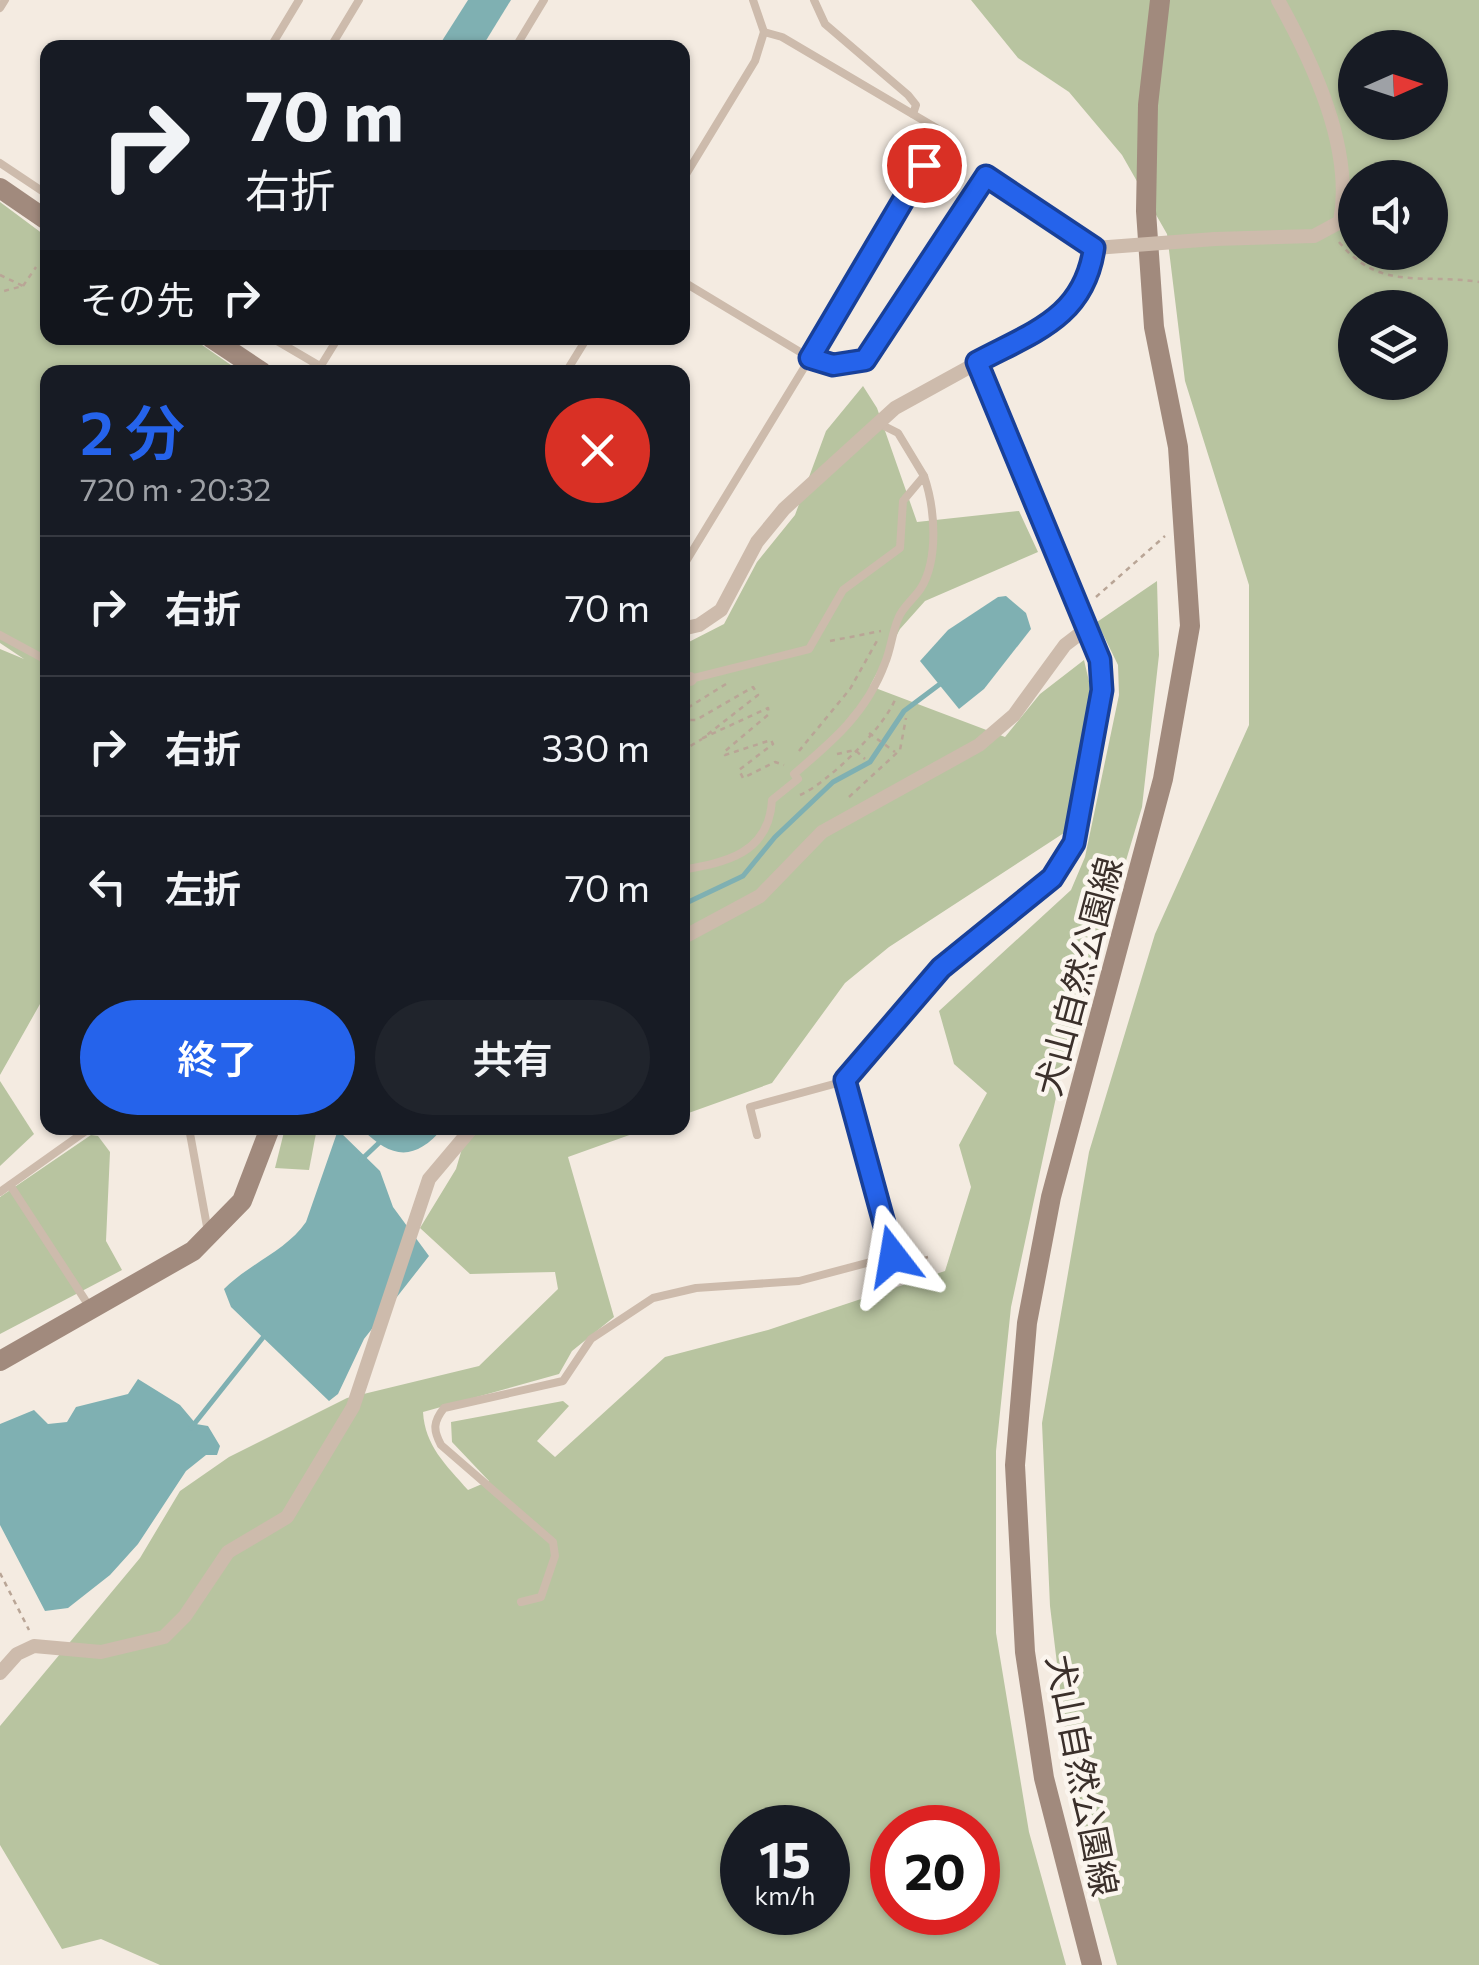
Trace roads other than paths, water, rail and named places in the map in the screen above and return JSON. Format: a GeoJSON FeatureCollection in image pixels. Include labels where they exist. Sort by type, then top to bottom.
{"type":"FeatureCollection","features":[{"type":"Feature","properties":{"kind":"main road","name":"犬山自然公園線"},"geometry":{"type":"LineString","coordinates":[[1092,1965],[1044,1778],[1025,1652],[1016,1466],[1027,1323],[1051,1198],[1167,760],[1190,626],[1178,447],[1154,327],[1146,211],[1148,106],[1160,0]]}},
{"type":"Feature","properties":{"kind":"main road"},"geometry":{"type":"LineString","coordinates":[[0,188],[40,216]]}},
{"type":"Feature","properties":{"kind":"main road"},"geometry":{"type":"LineString","coordinates":[[222,345],[252,365]]}},
{"type":"Feature","properties":{"kind":"main road"},"geometry":{"type":"LineString","coordinates":[[0,1361],[180,1260],[210,1236],[242,1202],[267,1135]]}},
{"type":"Feature","properties":{"kind":"street"},"geometry":{"type":"LineString","coordinates":[[690,627],[721,610],[757,542],[784,509],[878,423],[922,390],[1055,320],[1080,295],[1090,275],[1094,248],[1314,236],[1331,231],[1340,222],[1344,204],[1335,137],[1317,83],[1278,0]]}},
{"type":"Feature","properties":{"kind":"street"},"geometry":{"type":"LineString","coordinates":[[690,934],[760,896],[822,832],[979,745],[1014,714],[1084,622],[977,362]]}},
{"type":"Feature","properties":{"kind":"street"},"geometry":{"type":"LineString","coordinates":[[0,1673],[18,1654],[34,1646],[101,1652],[164,1637],[185,1616],[228,1552],[288,1517],[348,1418],[430,1179],[466,1135]]}},
{"type":"Feature","properties":{"kind":"lane"},"geometry":{"type":"LineString","coordinates":[[0,8],[5,0]]}},
{"type":"Feature","properties":{"kind":"lane"},"geometry":{"type":"LineString","coordinates":[[275,40],[299,0]]}},
{"type":"Feature","properties":{"kind":"lane"},"geometry":{"type":"LineString","coordinates":[[335,40],[359,0]]}},
{"type":"Feature","properties":{"kind":"lane"},"geometry":{"type":"LineString","coordinates":[[520,40],[544,0]]}},
{"type":"Feature","properties":{"kind":"lane"},"geometry":{"type":"LineString","coordinates":[[690,168],[755,61],[764,32],[752,0]]}},
{"type":"Feature","properties":{"kind":"lane"},"geometry":{"type":"LineString","coordinates":[[814,0],[824,24],[916,105],[912,114]]}},
{"type":"Feature","properties":{"kind":"lane"},"geometry":{"type":"LineString","coordinates":[[690,555],[943,132],[782,36],[764,32]]}},
{"type":"Feature","properties":{"kind":"lane"},"geometry":{"type":"LineString","coordinates":[[0,163],[40,190]]}},
{"type":"Feature","properties":{"kind":"lane"},"geometry":{"type":"LineString","coordinates":[[690,287],[810,358],[833,365],[865,360],[986,176],[1094,248]]}},
{"type":"Feature","properties":{"kind":"lane"},"geometry":{"type":"LineString","coordinates":[[282,345],[312,365]]}},
{"type":"Feature","properties":{"kind":"lane"},"geometry":{"type":"LineString","coordinates":[[690,869],[736,860],[771,821],[772,800],[798,779],[794,774],[852,723],[886,663],[898,616],[921,588],[932,560],[924,476],[898,433],[878,423]]}},
{"type":"Feature","properties":{"kind":"lane"},"geometry":{"type":"LineString","coordinates":[[690,678],[809,650],[818,641],[844,590],[890,560],[900,548],[903,501],[924,476]]}},
{"type":"Feature","properties":{"kind":"lane"},"geometry":{"type":"LineString","coordinates":[[757,1136],[750,1107],[845,1080],[941,968],[1052,878],[1066,860],[1074,843],[1102,690],[1100,660],[1084,622]]}},
{"type":"Feature","properties":{"kind":"lane"},"geometry":{"type":"LineString","coordinates":[[0,635],[40,657]]}},
{"type":"Feature","properties":{"kind":"lane"},"geometry":{"type":"LineString","coordinates":[[521,1602],[541,1597],[556,1556],[553,1542],[441,1445],[434,1432],[436,1419],[444,1408],[563,1381],[591,1338],[653,1298],[696,1288],[799,1281],[893,1256],[845,1080]]}},
{"type":"Feature","properties":{"kind":"lane"},"geometry":{"type":"LineString","coordinates":[[0,1192],[80,1135]]}},
{"type":"Feature","properties":{"kind":"lane"},"geometry":{"type":"LineString","coordinates":[[191,1135],[204,1221],[210,1236]]}},
{"type":"Feature","properties":{"kind":"lane"},"geometry":{"type":"LineString","coordinates":[[10,1184],[91,1309]]}},
{"type":"Feature","properties":{"kind":"water"},"geometry":{"type":"Polygon","coordinates":[[[468,0],[511,0],[486,40],[443,40],[468,0]]]}},
{"type":"Feature","properties":{"kind":"water"},"geometry":{"type":"Polygon","coordinates":[[[1006,596],[1026,613],[1031,629],[984,689],[959,709],[920,661],[948,630],[998,597],[1006,596]]]}},
{"type":"Feature","properties":{"kind":"water"},"geometry":{"type":"Polygon","coordinates":[[[336,1135],[343,1135],[380,1171],[393,1207],[429,1256],[364,1339],[338,1394],[329,1401],[231,1307],[224,1289],[288,1241],[306,1222],[336,1135]]]}},
{"type":"Feature","properties":{"kind":"water"},"geometry":{"type":"Polygon","coordinates":[[[368,1135],[437,1135],[423,1146],[403,1152],[368,1135]]]}},
{"type":"Feature","properties":{"kind":"water"},"geometry":{"type":"Polygon","coordinates":[[[138,1379],[180,1405],[196,1424],[208,1426],[220,1446],[217,1455],[206,1455],[186,1471],[138,1544],[110,1575],[68,1608],[45,1611],[0,1525],[0,1424],[34,1410],[48,1424],[67,1422],[76,1407],[128,1394],[138,1379]]]}},
{"type":"Feature","properties":{"kind":"waterway"},"geometry":{"type":"LineString","coordinates":[[690,901],[743,876],[775,837],[833,782],[870,762],[904,711],[940,684]]}},
{"type":"Feature","properties":{"kind":"waterway"},"geometry":{"type":"LineString","coordinates":[[361,1160],[382,1140]]}},
{"type":"Feature","properties":{"kind":"waterway"},"geometry":{"type":"LineString","coordinates":[[191,1428],[265,1335]]}}]}
